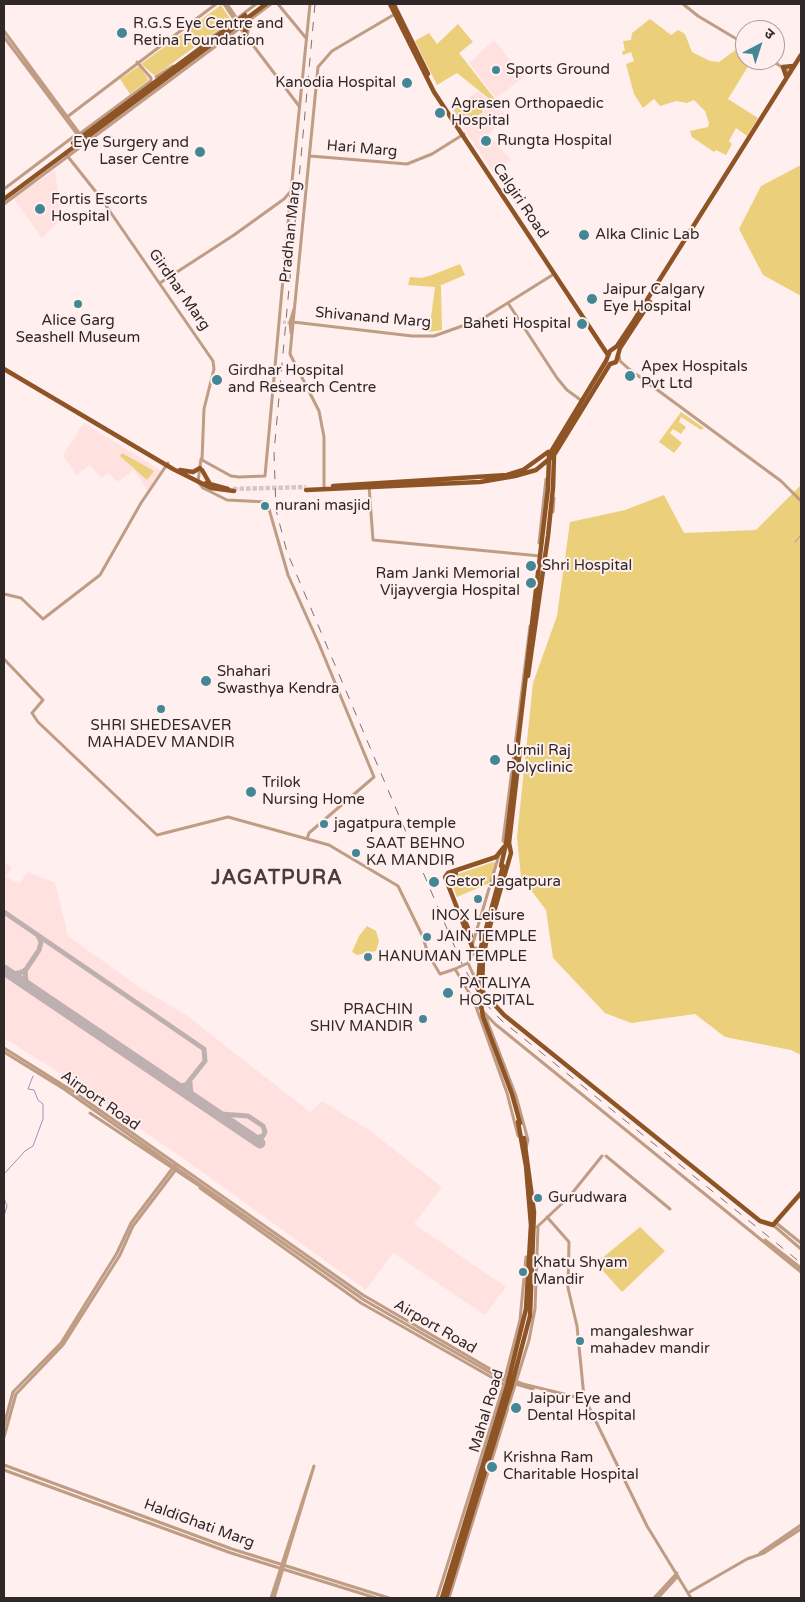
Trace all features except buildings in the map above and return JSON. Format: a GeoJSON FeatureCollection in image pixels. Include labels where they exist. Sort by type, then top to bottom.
{"type":"FeatureCollection","features":[{"type":"Feature","properties":{"kind":"main road"},"geometry":{"type":"LineString","coordinates":[[4,197],[66,154],[80,137],[261,4]]}},
{"type":"Feature","properties":{"kind":"main road"},"geometry":{"type":"LineString","coordinates":[[4,197],[151,81],[266,4]]}},
{"type":"Feature","properties":{"kind":"main road","name":"Calgiri Road"},"geometry":{"type":"LineString","coordinates":[[392,4],[434,92],[604,345],[619,354]]}},
{"type":"Feature","properties":{"kind":"main road"},"geometry":{"type":"LineString","coordinates":[[240,21],[246,36]]}},
{"type":"Feature","properties":{"kind":"main road"},"geometry":{"type":"LineString","coordinates":[[548,478],[549,458],[553,447],[582,400],[619,354],[684,244],[801,55]]}},
{"type":"Feature","properties":{"kind":"main road"},"geometry":{"type":"LineString","coordinates":[[369,485],[480,482],[516,476],[534,470],[549,458],[610,363],[608,355],[684,244],[791,72],[801,59]]}},
{"type":"Feature","properties":{"kind":"main road"},"geometry":{"type":"LineString","coordinates":[[785,67],[794,65]]}},
{"type":"Feature","properties":{"kind":"main road"},"geometry":{"type":"LineString","coordinates":[[784,70],[786,77]]}},
{"type":"Feature","properties":{"kind":"main road","name":"Calgiri Road"},"geometry":{"type":"LineString","coordinates":[[463,134],[608,355]]}},
{"type":"Feature","properties":{"kind":"main road"},"geometry":{"type":"LineString","coordinates":[[4,367],[167,464],[200,481],[233,490],[223,494],[167,464]]}},
{"type":"Feature","properties":{"kind":"main road"},"geometry":{"type":"LineString","coordinates":[[306,488],[507,475],[549,458]]}},
{"type":"Feature","properties":{"kind":"main road"},"geometry":{"type":"LineString","coordinates":[[534,1226],[524,1136],[512,1094],[483,1017],[478,986],[481,947],[507,843],[526,673],[548,536],[552,487],[549,458]]}},
{"type":"Feature","properties":{"kind":"main road"},"geometry":{"type":"LineString","coordinates":[[180,470],[193,472],[201,469],[212,485]]}},
{"type":"Feature","properties":{"kind":"main road"},"geometry":{"type":"LineString","coordinates":[[526,673],[539,556],[552,487],[543,471],[534,470]]}},
{"type":"Feature","properties":{"kind":"main road"},"geometry":{"type":"LineString","coordinates":[[482,957],[474,947],[445,877],[448,873],[499,854],[507,843]]}},
{"type":"Feature","properties":{"kind":"main road"},"geometry":{"type":"LineString","coordinates":[[507,843],[511,852],[482,957],[482,992],[504,1015],[760,1221],[774,1223],[801,1193]]}},
{"type":"Feature","properties":{"kind":"main road"},"geometry":{"type":"LineString","coordinates":[[474,947],[448,878],[453,874],[494,860],[501,865]]}},
{"type":"Feature","properties":{"kind":"main road","name":"Mahal Road"},"geometry":{"type":"LineString","coordinates":[[448,1598],[509,1381],[526,1308],[534,1226]]}},
{"type":"Feature","properties":{"kind":"main road","name":"Mahal Road"},"geometry":{"type":"LineString","coordinates":[[442,1598],[496,1417],[530,1316],[534,1226]]}},
{"type":"Feature","properties":{"kind":"street"},"geometry":{"type":"LineString","coordinates":[[67,117],[137,62],[216,4]]}},
{"type":"Feature","properties":{"kind":"street"},"geometry":{"type":"LineString","coordinates":[[226,4],[240,21],[246,36],[299,106]]}},
{"type":"Feature","properties":{"kind":"street"},"geometry":{"type":"LineString","coordinates":[[4,204],[66,154],[161,88],[240,21],[256,4]]}},
{"type":"Feature","properties":{"kind":"street"},"geometry":{"type":"LineString","coordinates":[[246,36],[251,19],[271,4]]}},
{"type":"Feature","properties":{"kind":"street"},"geometry":{"type":"LineString","coordinates":[[278,4],[306,39]]}},
{"type":"Feature","properties":{"kind":"street"},"geometry":{"type":"LineString","coordinates":[[202,459],[231,476],[239,478],[256,474],[265,476],[310,4]]}},
{"type":"Feature","properties":{"kind":"street"},"geometry":{"type":"LineString","coordinates":[[683,4],[735,38]]}},
{"type":"Feature","properties":{"kind":"street","name":"Pradhan Marg"},"geometry":{"type":"LineString","coordinates":[[324,488],[324,437],[319,411],[308,386],[291,359],[292,335],[290,322],[294,308],[318,65],[332,51],[396,13]]}},
{"type":"Feature","properties":{"kind":"street"},"geometry":{"type":"LineString","coordinates":[[4,31],[80,137]]}},
{"type":"Feature","properties":{"kind":"street"},"geometry":{"type":"LineString","coordinates":[[4,36],[80,137]]}},
{"type":"Feature","properties":{"kind":"street"},"geometry":{"type":"LineString","coordinates":[[137,62],[151,81]]}},
{"type":"Feature","properties":{"kind":"street"},"geometry":{"type":"LineString","coordinates":[[785,68],[791,72]]}},
{"type":"Feature","properties":{"kind":"street","name":"Hari Marg"},"geometry":{"type":"LineString","coordinates":[[310,156],[407,164],[432,154],[463,134]]}},
{"type":"Feature","properties":{"kind":"street"},"geometry":{"type":"LineString","coordinates":[[4,189],[80,137]]}},
{"type":"Feature","properties":{"kind":"street","name":"Girdhar Marg"},"geometry":{"type":"LineString","coordinates":[[66,154],[126,234],[214,364],[204,410],[200,481]]}},
{"type":"Feature","properties":{"kind":"street"},"geometry":{"type":"LineString","coordinates":[[160,283],[234,235],[284,199],[291,190]]}},
{"type":"Feature","properties":{"kind":"street"},"geometry":{"type":"LineString","coordinates":[[284,199],[290,203]]}},
{"type":"Feature","properties":{"kind":"street","name":"Shivanand Marg"},"geometry":{"type":"LineString","coordinates":[[290,322],[412,336],[434,336],[478,321],[554,274]]}},
{"type":"Feature","properties":{"kind":"street"},"geometry":{"type":"LineString","coordinates":[[508,303],[557,378],[567,390],[582,400]]}},
{"type":"Feature","properties":{"kind":"street"},"geometry":{"type":"LineString","coordinates":[[279,334],[283,322],[281,307]]}},
{"type":"Feature","properties":{"kind":"street"},"geometry":{"type":"LineString","coordinates":[[619,354],[622,363],[780,481],[801,501]]}},
{"type":"Feature","properties":{"kind":"street"},"geometry":{"type":"LineString","coordinates":[[610,363],[622,363]]}},
{"type":"Feature","properties":{"kind":"street"},"geometry":{"type":"LineString","coordinates":[[4,594],[21,598],[43,618],[100,575],[141,503],[167,464]]}},
{"type":"Feature","properties":{"kind":"street"},"geometry":{"type":"LineString","coordinates":[[369,485],[373,540],[539,556],[546,479],[548,478]]}},
{"type":"Feature","properties":{"kind":"street"},"geometry":{"type":"LineString","coordinates":[[200,481],[203,488],[224,499],[267,502],[288,575],[374,777],[309,833],[307,839]]}},
{"type":"Feature","properties":{"kind":"street"},"geometry":{"type":"LineString","coordinates":[[223,494],[233,501]]}},
{"type":"Feature","properties":{"kind":"street"},"geometry":{"type":"LineString","coordinates":[[4,660],[43,700],[32,713],[39,722],[157,835],[228,817],[329,845],[398,886],[419,929],[428,954],[440,974],[468,963]]}},
{"type":"Feature","properties":{"kind":"street"},"geometry":{"type":"LineString","coordinates":[[482,992],[474,979],[468,963],[501,865],[499,854]]}},
{"type":"Feature","properties":{"kind":"street"},"geometry":{"type":"LineString","coordinates":[[455,969],[475,1003],[524,1147]]}},
{"type":"Feature","properties":{"kind":"street"},"geometry":{"type":"LineString","coordinates":[[475,1003],[495,1024],[556,1075],[801,1272]]}},
{"type":"Feature","properties":{"kind":"street"},"geometry":{"type":"LineString","coordinates":[[484,1012],[510,1076],[524,1136]]}},
{"type":"Feature","properties":{"kind":"street","name":"Airport Road"},"geometry":{"type":"LineString","coordinates":[[4,1050],[64,1089],[356,1291],[509,1381]]}},
{"type":"Feature","properties":{"kind":"street"},"geometry":{"type":"LineString","coordinates":[[90,1113],[175,1167]]}},
{"type":"Feature","properties":{"kind":"street"},"geometry":{"type":"LineString","coordinates":[[534,1226],[569,1197],[604,1156],[670,1209]]}},
{"type":"Feature","properties":{"kind":"street"},"geometry":{"type":"LineString","coordinates":[[4,1425],[13,1392],[61,1343],[117,1253],[131,1223],[175,1167]]}},
{"type":"Feature","properties":{"kind":"street"},"geometry":{"type":"LineString","coordinates":[[4,1437],[16,1394],[63,1346],[120,1255],[133,1226],[175,1167]]}},
{"type":"Feature","properties":{"kind":"street","name":"Airport Road"},"geometry":{"type":"LineString","coordinates":[[175,1167],[361,1303],[509,1381],[580,1398],[584,1397]]}},
{"type":"Feature","properties":{"kind":"street"},"geometry":{"type":"LineString","coordinates":[[547,1217],[569,1242],[568,1288],[577,1326],[584,1397],[648,1526],[690,1598]]}},
{"type":"Feature","properties":{"kind":"street"},"geometry":{"type":"LineString","coordinates":[[774,1223],[801,1243]]}},
{"type":"Feature","properties":{"kind":"street"},"geometry":{"type":"LineString","coordinates":[[774,1223],[801,1248]]}},
{"type":"Feature","properties":{"kind":"street"},"geometry":{"type":"LineString","coordinates":[[762,1240],[801,1268]]}},
{"type":"Feature","properties":{"kind":"street","name":"HaldiGhati Marg"},"geometry":{"type":"LineString","coordinates":[[4,1465],[282,1567],[389,1598]]}},
{"type":"Feature","properties":{"kind":"street"},"geometry":{"type":"LineString","coordinates":[[273,1598],[314,1466],[282,1567]]}},
{"type":"Feature","properties":{"kind":"street","name":"HaldiGhati Marg"},"geometry":{"type":"LineString","coordinates":[[4,1470],[376,1598]]}},
{"type":"Feature","properties":{"kind":"street"},"geometry":{"type":"LineString","coordinates":[[437,1598],[476,1482]]}},
{"type":"Feature","properties":{"kind":"street"},"geometry":{"type":"LineString","coordinates":[[688,1593],[760,1553],[801,1525]]}},
{"type":"Feature","properties":{"kind":"street"},"geometry":{"type":"LineString","coordinates":[[760,1553],[764,1553],[801,1529]]}},
{"type":"Feature","properties":{"kind":"street"},"geometry":{"type":"LineString","coordinates":[[654,1598],[678,1575]]}},
{"type":"Feature","properties":{"kind":"street"},"geometry":{"type":"LineString","coordinates":[[658,1598],[678,1575]]}},
{"type":"Feature","properties":{"kind":"shaded area"},"geometry":{"type":"Polygon","coordinates":[[[221,5],[231,20],[155,76],[141,64],[221,5]]]}},
{"type":"Feature","properties":{"kind":"shaded area"},"geometry":{"type":"Polygon","coordinates":[[[650,19],[671,35],[678,30],[685,34],[692,52],[710,61],[719,62],[735,50],[735,70],[746,70],[728,99],[758,118],[747,136],[736,128],[729,141],[732,144],[726,155],[716,150],[714,152],[692,137],[690,131],[708,127],[709,123],[705,111],[694,100],[687,103],[676,101],[660,106],[654,99],[643,108],[634,94],[626,64],[634,61],[631,52],[623,55],[622,51],[625,51],[623,41],[631,40],[632,33],[650,19]]]}},
{"type":"Feature","properties":{"kind":"shaded area"},"geometry":{"type":"Polygon","coordinates":[[[458,24],[473,42],[459,53],[494,98],[492,101],[457,73],[437,85],[415,41],[429,33],[437,44],[458,24]]]}},
{"type":"Feature","properties":{"kind":"shaded area","name":"Sports Ground"},"geometry":{"type":"Polygon","coordinates":[[[494,40],[524,77],[496,98],[469,63],[494,40]]]}},
{"type":"Feature","properties":{"kind":"shaded area"},"geometry":{"type":"Polygon","coordinates":[[[139,66],[149,80],[130,94],[120,79],[139,66]]]}},
{"type":"Feature","properties":{"kind":"shaded area"},"geometry":{"type":"Polygon","coordinates":[[[478,91],[507,115],[483,140],[490,136],[511,160],[493,172],[452,110],[478,91]]]}},
{"type":"Feature","properties":{"kind":"shaded area"},"geometry":{"type":"Polygon","coordinates":[[[473,97],[483,112],[463,125],[454,110],[473,97]]]}},
{"type":"Feature","properties":{"kind":"shaded area"},"geometry":{"type":"Polygon","coordinates":[[[801,165],[801,296],[763,275],[739,229],[761,186],[801,165]]]}},
{"type":"Feature","properties":{"kind":"shaded area","name":"Fortis Escorts Hospital"},"geometry":{"type":"Polygon","coordinates":[[[55,170],[61,219],[42,238],[13,198],[55,170]]]}},
{"type":"Feature","properties":{"kind":"shaded area"},"geometry":{"type":"Polygon","coordinates":[[[460,264],[465,275],[439,286],[441,286],[442,330],[429,332],[435,287],[408,285],[410,277],[422,278],[460,264]]]}},
{"type":"Feature","properties":{"kind":"shaded area"},"geometry":{"type":"Polygon","coordinates":[[[681,412],[704,428],[701,430],[681,417],[679,422],[686,427],[681,434],[673,429],[670,433],[682,443],[674,453],[659,442],[681,412]]]}},
{"type":"Feature","properties":{"kind":"shaded area"},"geometry":{"type":"Polygon","coordinates":[[[84,423],[162,471],[148,492],[134,470],[117,482],[109,473],[101,478],[90,465],[76,475],[63,455],[84,423]]]}},
{"type":"Feature","properties":{"kind":"shaded area"},"geometry":{"type":"Polygon","coordinates":[[[122,453],[154,471],[147,480],[120,456],[122,453]]]}},
{"type":"Feature","properties":{"kind":"shaded area"},"geometry":{"type":"Polygon","coordinates":[[[801,485],[801,1055],[791,1050],[725,1037],[695,1014],[631,1023],[605,1013],[553,958],[546,910],[521,877],[517,837],[533,683],[557,616],[570,522],[625,510],[664,495],[684,533],[756,530],[801,485]]]}},
{"type":"Feature","properties":{"kind":"shaded area"},"geometry":{"type":"Polygon","coordinates":[[[4,861],[12,868],[6,876],[19,884],[28,872],[55,883],[68,936],[142,989],[186,1015],[310,1112],[322,1101],[369,1130],[442,1187],[414,1224],[506,1287],[485,1315],[393,1253],[366,1290],[184,1159],[66,1077],[4,1038],[4,861]]]}},
{"type":"Feature","properties":{"kind":"shaded area"},"geometry":{"type":"Polygon","coordinates":[[[493,862],[495,863],[490,883],[457,897],[451,882],[452,876],[493,862]]]}},
{"type":"Feature","properties":{"kind":"shaded area"},"geometry":{"type":"Polygon","coordinates":[[[367,926],[376,931],[379,941],[376,951],[357,955],[352,952],[359,936],[367,926]]]}},
{"type":"Feature","properties":{"kind":"shaded area"},"geometry":{"type":"Polygon","coordinates":[[[640,1227],[665,1251],[622,1292],[596,1263],[640,1227]]]}},
{"type":"Feature","properties":{"kind":"waterway"},"geometry":{"type":"LineString","coordinates":[[795,542],[801,535]]}},
{"type":"Feature","properties":{"kind":"waterway"},"geometry":{"type":"LineString","coordinates":[[4,1174],[25,1151],[33,1146],[43,1119],[43,1104],[38,1100],[34,1090],[28,1089],[33,1076]]}},
{"type":"Feature","properties":{"kind":"waterway"},"geometry":{"type":"LineString","coordinates":[[4,1198],[7,1206],[4,1216]]}},
{"type":"Feature","properties":{"kind":"taxiway"},"geometry":{"type":"LineString","coordinates":[[4,912],[204,1049],[205,1061],[186,1085],[177,1086],[162,1076]]}},
{"type":"Feature","properties":{"kind":"taxiway"},"geometry":{"type":"LineString","coordinates":[[4,969],[15,974],[25,971],[39,950],[41,942],[38,936]]}},
{"type":"Feature","properties":{"kind":"taxiway"},"geometry":{"type":"LineString","coordinates":[[25,970],[26,982],[41,995]]}},
{"type":"Feature","properties":{"kind":"taxiway"},"geometry":{"type":"LineString","coordinates":[[190,1083],[191,1095],[202,1103]]}},
{"type":"Feature","properties":{"kind":"taxiway"},"geometry":{"type":"LineString","coordinates":[[212,1110],[221,1114],[248,1116],[263,1126],[265,1132],[263,1136],[256,1138],[239,1129]]}},
{"type":"Feature","properties":{"kind":"runway"},"geometry":{"type":"LineString","coordinates":[[4,970],[260,1143]]}},
{"type":"Feature","properties":{"kind":"tunnel"},"geometry":{"type":"LineString","coordinates":[[283,322],[289,323]]}},
{"type":"Feature","properties":{"kind":"tunnel"},"geometry":{"type":"LineString","coordinates":[[233,489],[306,487]]}},
{"type":"Feature","properties":{"kind":"railway"},"geometry":{"type":"LineString","coordinates":[[315,4],[274,452],[276,510],[287,552],[462,964],[482,1000],[501,1020],[801,1263]]}},
{"type":"Feature","properties":{"kind":"place","name":"R.G.S Eye Centre and Retina Foundation"},"geometry":{"type":"Point","coordinates":[122,33]}},
{"type":"Feature","properties":{"kind":"place","name":"Sports Ground"},"geometry":{"type":"Point","coordinates":[496,70]}},
{"type":"Feature","properties":{"kind":"place","name":"Kanodia Hospital"},"geometry":{"type":"Point","coordinates":[407,83]}},
{"type":"Feature","properties":{"kind":"place","name":"Agrasen Orthopaedic Hospital"},"geometry":{"type":"Point","coordinates":[440,113]}},
{"type":"Feature","properties":{"kind":"place","name":"Rungta Hospital"},"geometry":{"type":"Point","coordinates":[486,141]}},
{"type":"Feature","properties":{"kind":"place","name":"Eye Surgery and Laser Centre"},"geometry":{"type":"Point","coordinates":[200,152]}},
{"type":"Feature","properties":{"kind":"place","name":"Fortis Escorts Hospital"},"geometry":{"type":"Point","coordinates":[40,209]}},
{"type":"Feature","properties":{"kind":"place","name":"Alka Clinic Lab"},"geometry":{"type":"Point","coordinates":[584,235]}},
{"type":"Feature","properties":{"kind":"place","name":"Jaipur Calgary Eye Hospital"},"geometry":{"type":"Point","coordinates":[592,299]}},
{"type":"Feature","properties":{"kind":"place","name":"Alice Garg Seashell Museum"},"geometry":{"type":"Point","coordinates":[78,304]}},
{"type":"Feature","properties":{"kind":"place","name":"Baheti Hospital"},"geometry":{"type":"Point","coordinates":[582,324]}},
{"type":"Feature","properties":{"kind":"place","name":"Apex Hospitals Pvt Ltd"},"geometry":{"type":"Point","coordinates":[630,376]}},
{"type":"Feature","properties":{"kind":"place","name":"Girdhar Hospital and Research Centre"},"geometry":{"type":"Point","coordinates":[217,380]}},
{"type":"Feature","properties":{"kind":"place","name":"nurani masjid"},"geometry":{"type":"Point","coordinates":[265,506]}},
{"type":"Feature","properties":{"kind":"place","name":"Shri Hospital"},"geometry":{"type":"Point","coordinates":[531,566]}},
{"type":"Feature","properties":{"kind":"place","name":"Ram Janki Memorial Vijayvergia Hospital"},"geometry":{"type":"Point","coordinates":[531,583]}},
{"type":"Feature","properties":{"kind":"place","name":"Shahari Swasthya Kendra"},"geometry":{"type":"Point","coordinates":[206,681]}},
{"type":"Feature","properties":{"kind":"place","name":"SHRI SHEDESAVER MAHADEV MANDIR"},"geometry":{"type":"Point","coordinates":[161,709]}},
{"type":"Feature","properties":{"kind":"place","name":"Urmil Raj Polyclinic"},"geometry":{"type":"Point","coordinates":[495,760]}},
{"type":"Feature","properties":{"kind":"place","name":"Trilok Nursing Home"},"geometry":{"type":"Point","coordinates":[251,792]}},
{"type":"Feature","properties":{"kind":"place","name":"jagatpura temple"},"geometry":{"type":"Point","coordinates":[324,824]}},
{"type":"Feature","properties":{"kind":"place","name":"SAAT BEHNO KA MANDIR"},"geometry":{"type":"Point","coordinates":[356,853]}},
{"type":"Feature","properties":{"kind":"place","name":"Getor Jagatpura"},"geometry":{"type":"Point","coordinates":[434,882]}},
{"type":"Feature","properties":{"kind":"place","name":"INOX Leisure"},"geometry":{"type":"Point","coordinates":[478,899]}},
{"type":"Feature","properties":{"kind":"place","name":"JAIN TEMPLE"},"geometry":{"type":"Point","coordinates":[427,937]}},
{"type":"Feature","properties":{"kind":"place","name":"HANUMAN TEMPLE"},"geometry":{"type":"Point","coordinates":[368,957]}},
{"type":"Feature","properties":{"kind":"place","name":"PATALIYA HOSPITAL"},"geometry":{"type":"Point","coordinates":[448,993]}},
{"type":"Feature","properties":{"kind":"place","name":"PRACHIN SHIV MANDIR"},"geometry":{"type":"Point","coordinates":[423,1019]}},
{"type":"Feature","properties":{"kind":"place","name":"Gurudwara"},"geometry":{"type":"Point","coordinates":[538,1198]}},
{"type":"Feature","properties":{"kind":"place","name":"Khatu Shyam Mandir"},"geometry":{"type":"Point","coordinates":[523,1272]}},
{"type":"Feature","properties":{"kind":"place","name":"mangaleshwar mahadev mandir"},"geometry":{"type":"Point","coordinates":[580,1341]}},
{"type":"Feature","properties":{"kind":"place","name":"Jaipur Eye and Dental Hospital"},"geometry":{"type":"Point","coordinates":[516,1408]}},
{"type":"Feature","properties":{"kind":"place","name":"Krishna Ram Charitable Hospital"},"geometry":{"type":"Point","coordinates":[492,1467]}},
{"type":"Feature","properties":{"kind":"district","name":"JAGATPURA"},"geometry":{"type":"Point","coordinates":[277,879]}}]}
